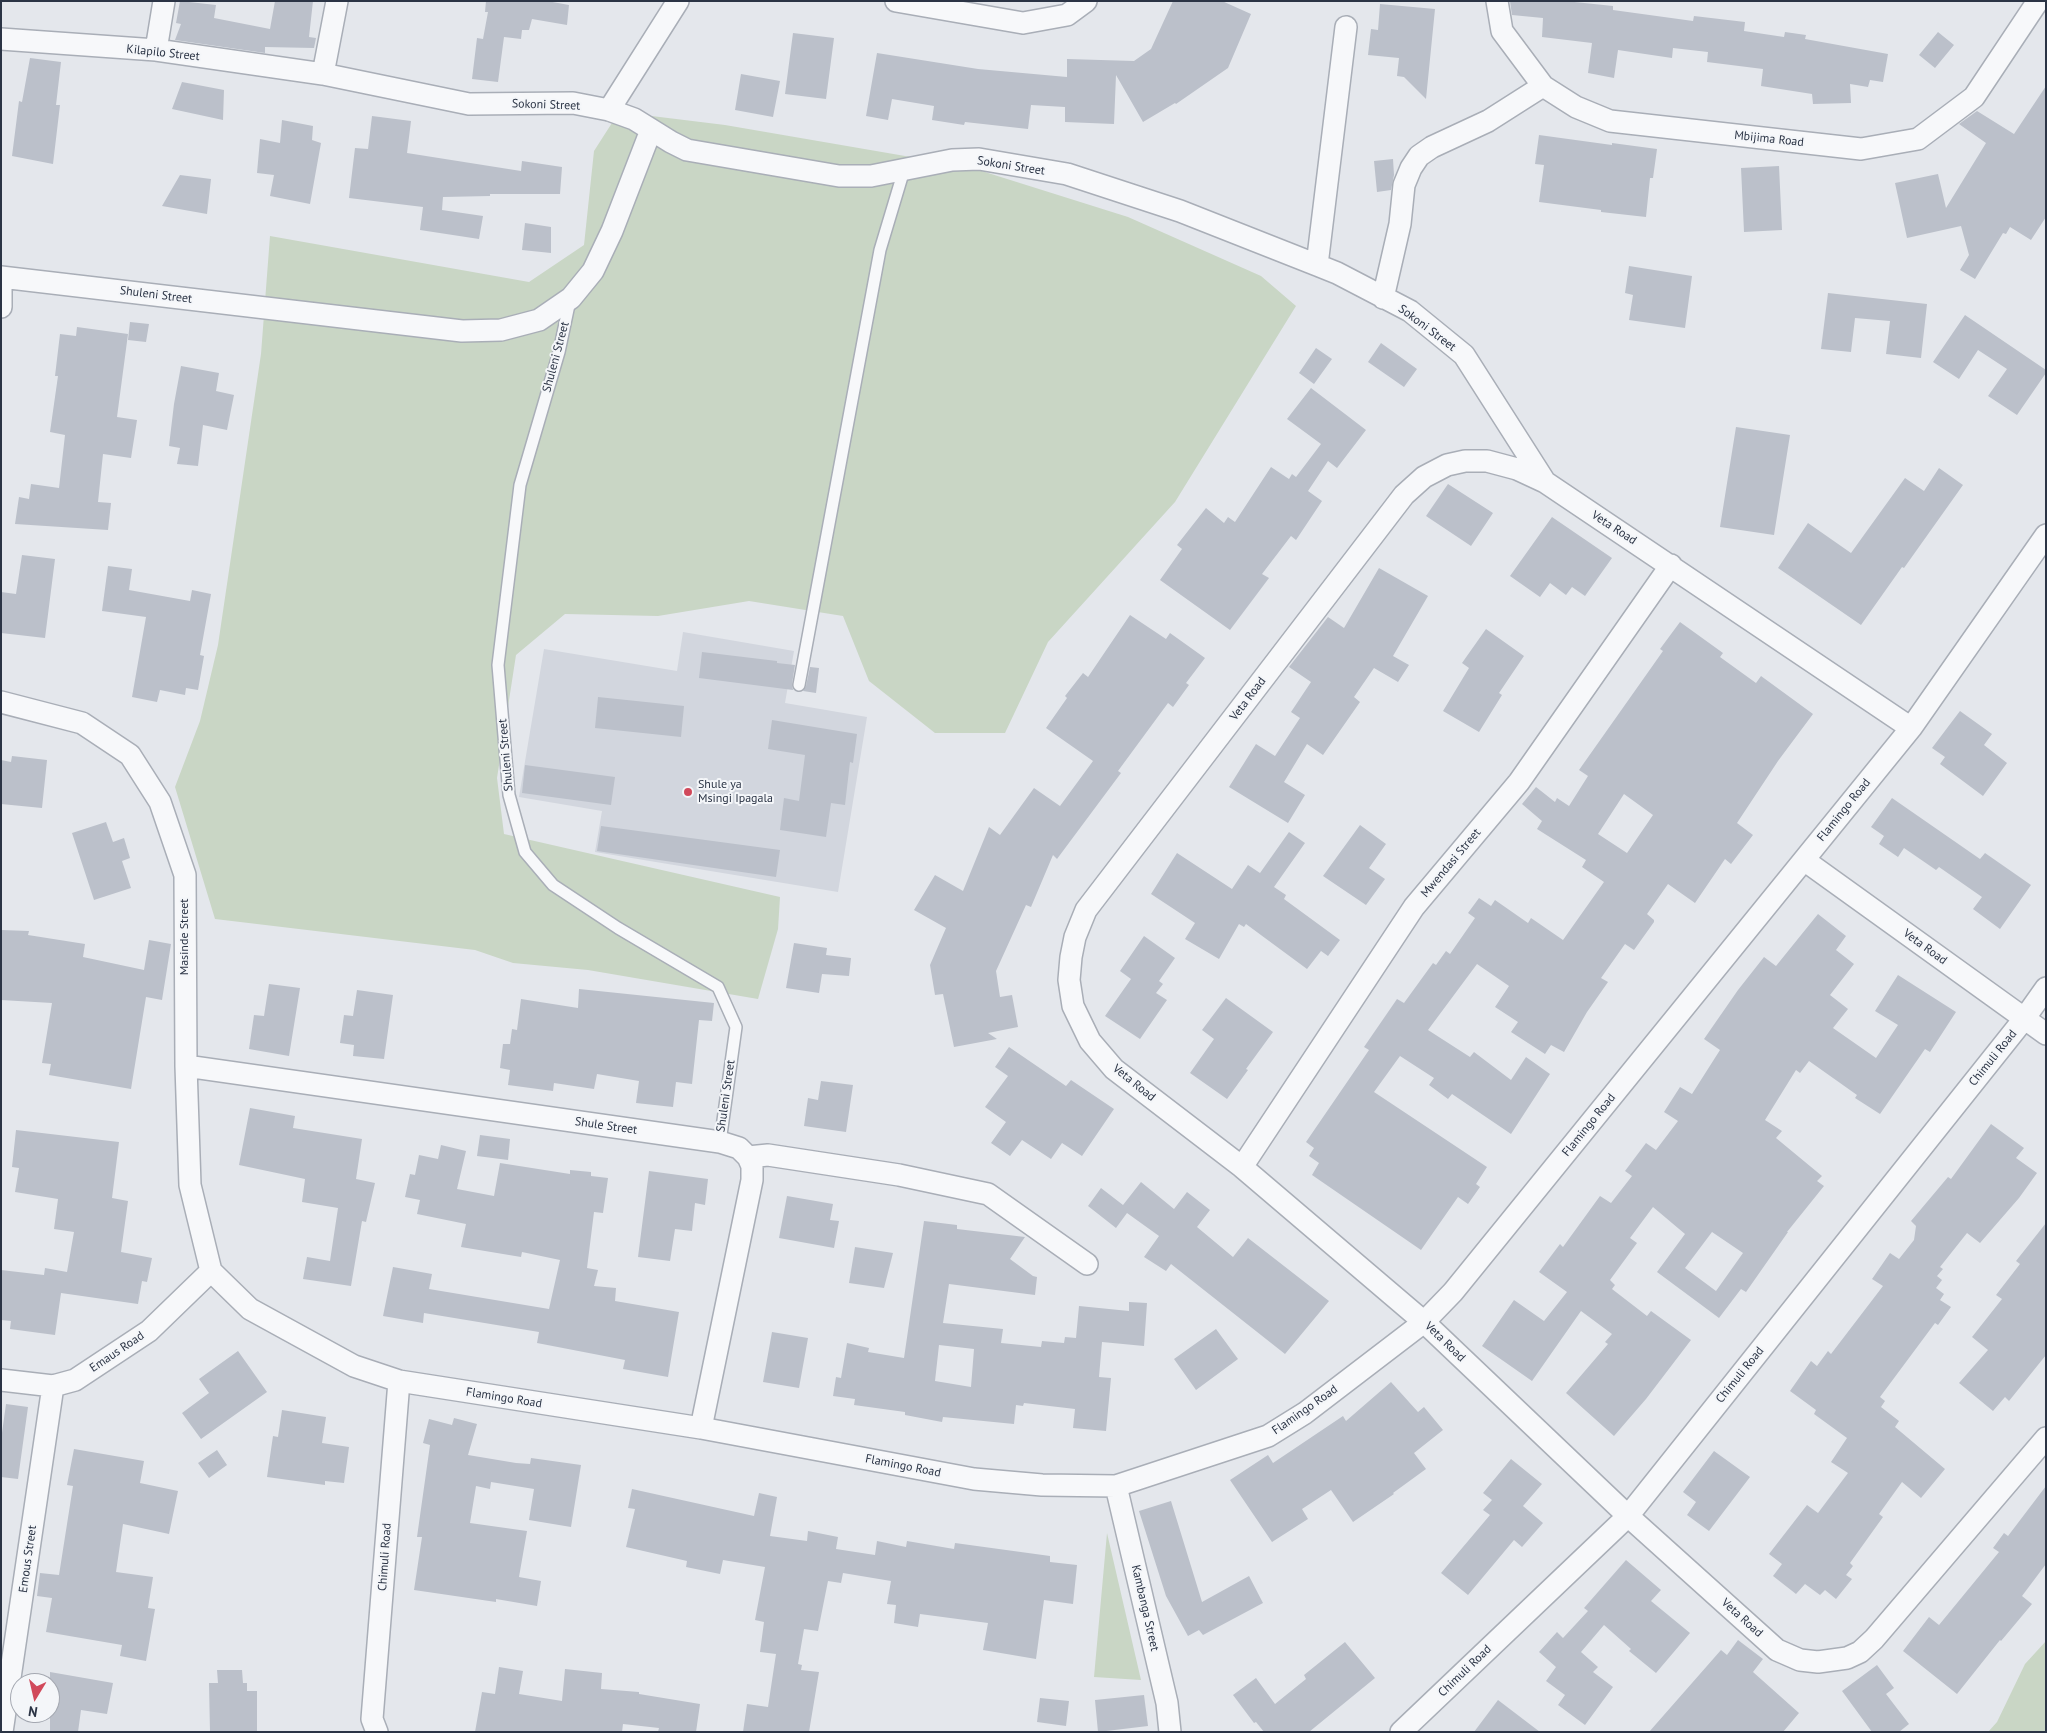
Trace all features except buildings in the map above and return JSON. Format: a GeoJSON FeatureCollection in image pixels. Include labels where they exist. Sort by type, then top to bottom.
{"type":"FeatureCollection","features":[{"type":"Feature","properties":{"kind":"street"},"geometry":{"type":"LineString","coordinates":[[156,50],[164,1]]}},
{"type":"Feature","properties":{"kind":"street"},"geometry":{"type":"LineString","coordinates":[[323,74],[336,1]]}},
{"type":"Feature","properties":{"kind":"street"},"geometry":{"type":"LineString","coordinates":[[609,110],[678,1]]}},
{"type":"Feature","properties":{"kind":"street"},"geometry":{"type":"LineString","coordinates":[[896,1],[1023,23],[1067,15],[1086,1]]}},
{"type":"Feature","properties":{"kind":"street","name":"Mbijima Road"},"geometry":{"type":"LineString","coordinates":[[1497,1],[1502,31],[1543,86],[1576,107],[1610,121],[1862,149],[1918,139],[1974,97],[2038,1]]}},
{"type":"Feature","properties":{"kind":"street"},"geometry":{"type":"LineString","coordinates":[[1317,265],[1346,27]]}},
{"type":"Feature","properties":{"kind":"street","name":"Kilapilo Street"},"geometry":{"type":"LineString","coordinates":[[1,39],[156,50],[323,74]]}},
{"type":"Feature","properties":{"kind":"street","name":"Sokoni Street"},"geometry":{"type":"LineString","coordinates":[[323,74],[469,104],[548,102],[609,110],[634,119],[687,150],[839,176],[871,176],[952,160],[979,159],[1067,174],[1180,210],[1317,265],[1410,312],[1464,356],[1545,482]]}},
{"type":"Feature","properties":{"kind":"street"},"geometry":{"type":"LineString","coordinates":[[1383,298],[1400,224],[1404,185],[1411,168],[1419,156],[1432,147],[1488,121],[1543,86]]}},
{"type":"Feature","properties":{"kind":"street","name":"Shuleni Street"},"geometry":{"type":"LineString","coordinates":[[1,277],[462,331],[501,330],[539,320],[570,298],[594,271],[651,130]]}},
{"type":"Feature","properties":{"kind":"street"},"geometry":{"type":"LineString","coordinates":[[1,285],[1,307]]}},
{"type":"Feature","properties":{"kind":"street","name":"Veta Road"},"geometry":{"type":"LineString","coordinates":[[1911,728],[1545,482],[1487,460],[1465,460],[1447,465],[1424,477],[1404,495],[1086,910],[1075,938],[1069,980],[1074,1006],[1090,1041],[1114,1069],[1242,1167],[1424,1322],[1628,1516],[1777,1650],[1800,1660],[1818,1662],[1833,1662],[1860,1652],[1874,1639],[2046,1438]]}},
{"type":"Feature","properties":{"kind":"street","name":"Flamingo Road"},"geometry":{"type":"LineString","coordinates":[[211,1271],[250,1308],[354,1366],[398,1382],[701,1428],[974,1479],[1042,1485],[1116,1486],[1268,1436],[1305,1413],[1424,1322],[1453,1292],[1911,728],[2046,535]]}},
{"type":"Feature","properties":{"kind":"street","name":"Mwendasi Street"},"geometry":{"type":"LineString","coordinates":[[1242,1167],[1414,907],[1518,782],[1671,565]]}},
{"type":"Feature","properties":{"kind":"street","name":"Masinde Street"},"geometry":{"type":"LineString","coordinates":[[1,702],[82,723],[130,755],[160,802],[185,875],[186,1066],[190,1185],[211,1271]]}},
{"type":"Feature","properties":{"kind":"street","name":"Veta Road"},"geometry":{"type":"LineString","coordinates":[[1804,860],[2046,1034]]}},
{"type":"Feature","properties":{"kind":"street","name":"Chimuli Road"},"geometry":{"type":"LineString","coordinates":[[1401,1732],[1628,1516],[2024,1019],[2046,988]]}},
{"type":"Feature","properties":{"kind":"street","name":"Shule Street"},"geometry":{"type":"LineString","coordinates":[[186,1066],[720,1142],[739,1148],[748,1157]]}},
{"type":"Feature","properties":{"kind":"street"},"geometry":{"type":"LineString","coordinates":[[701,1428],[752,1180],[752,1166],[748,1157],[768,1156],[899,1175],[988,1194],[1087,1264]]}},
{"type":"Feature","properties":{"kind":"street","name":"Emaus Road"},"geometry":{"type":"LineString","coordinates":[[1,1380],[53,1386],[76,1380],[149,1331],[211,1271]]}},
{"type":"Feature","properties":{"kind":"street","name":"Chimuli Road"},"geometry":{"type":"LineString","coordinates":[[377,1732],[372,1719],[398,1382]]}},
{"type":"Feature","properties":{"kind":"street","name":"Emous Street"},"geometry":{"type":"LineString","coordinates":[[2,1731],[53,1386]]}},
{"type":"Feature","properties":{"kind":"street","name":"Kambanga Street"},"geometry":{"type":"LineString","coordinates":[[1116,1486],[1167,1702],[1170,1732]]}},
{"type":"Feature","properties":{"kind":"lane"},"geometry":{"type":"LineString","coordinates":[[799,685],[880,250],[904,170]]}},
{"type":"Feature","properties":{"kind":"lane","name":"Shuleni Street"},"geometry":{"type":"LineString","coordinates":[[570,298],[559,352],[520,485],[498,665],[508,795],[525,852],[553,885],[618,928],[718,987],[736,1027],[720,1142]]}},
{"type":"Feature","properties":{"kind":"shaded area"},"geometry":{"type":"Polygon","coordinates":[[[683,632],[794,651],[785,703],[867,717],[838,892],[595,852],[602,811],[519,797],[544,649],[677,671],[683,632]]]}},
{"type":"Feature","properties":{"kind":"green space"},"geometry":{"type":"Polygon","coordinates":[[[619,112],[725,125],[969,167],[1128,217],[1261,276],[1296,306],[1175,502],[1048,642],[1005,733],[935,733],[869,681],[843,616],[749,601],[658,616],[565,614],[516,655],[497,778],[504,834],[780,897],[778,929],[758,999],[588,970],[513,963],[475,950],[215,919],[175,787],[200,721],[218,645],[261,354],[270,236],[529,282],[584,245],[594,151],[619,112]]]}},
{"type":"Feature","properties":{"kind":"green space"},"geometry":{"type":"Polygon","coordinates":[[[1107,1533],[1141,1680],[1094,1677],[1107,1533]]]}},
{"type":"Feature","properties":{"kind":"green space"},"geometry":{"type":"Polygon","coordinates":[[[2046,1641],[2046,1732],[1988,1732],[1997,1722],[2025,1664],[2046,1641]]]}},
{"type":"Feature","properties":{"kind":"place","name":"Shule ya Msingi Ipagala"},"geometry":{"type":"Point","coordinates":[688,792]}}]}
